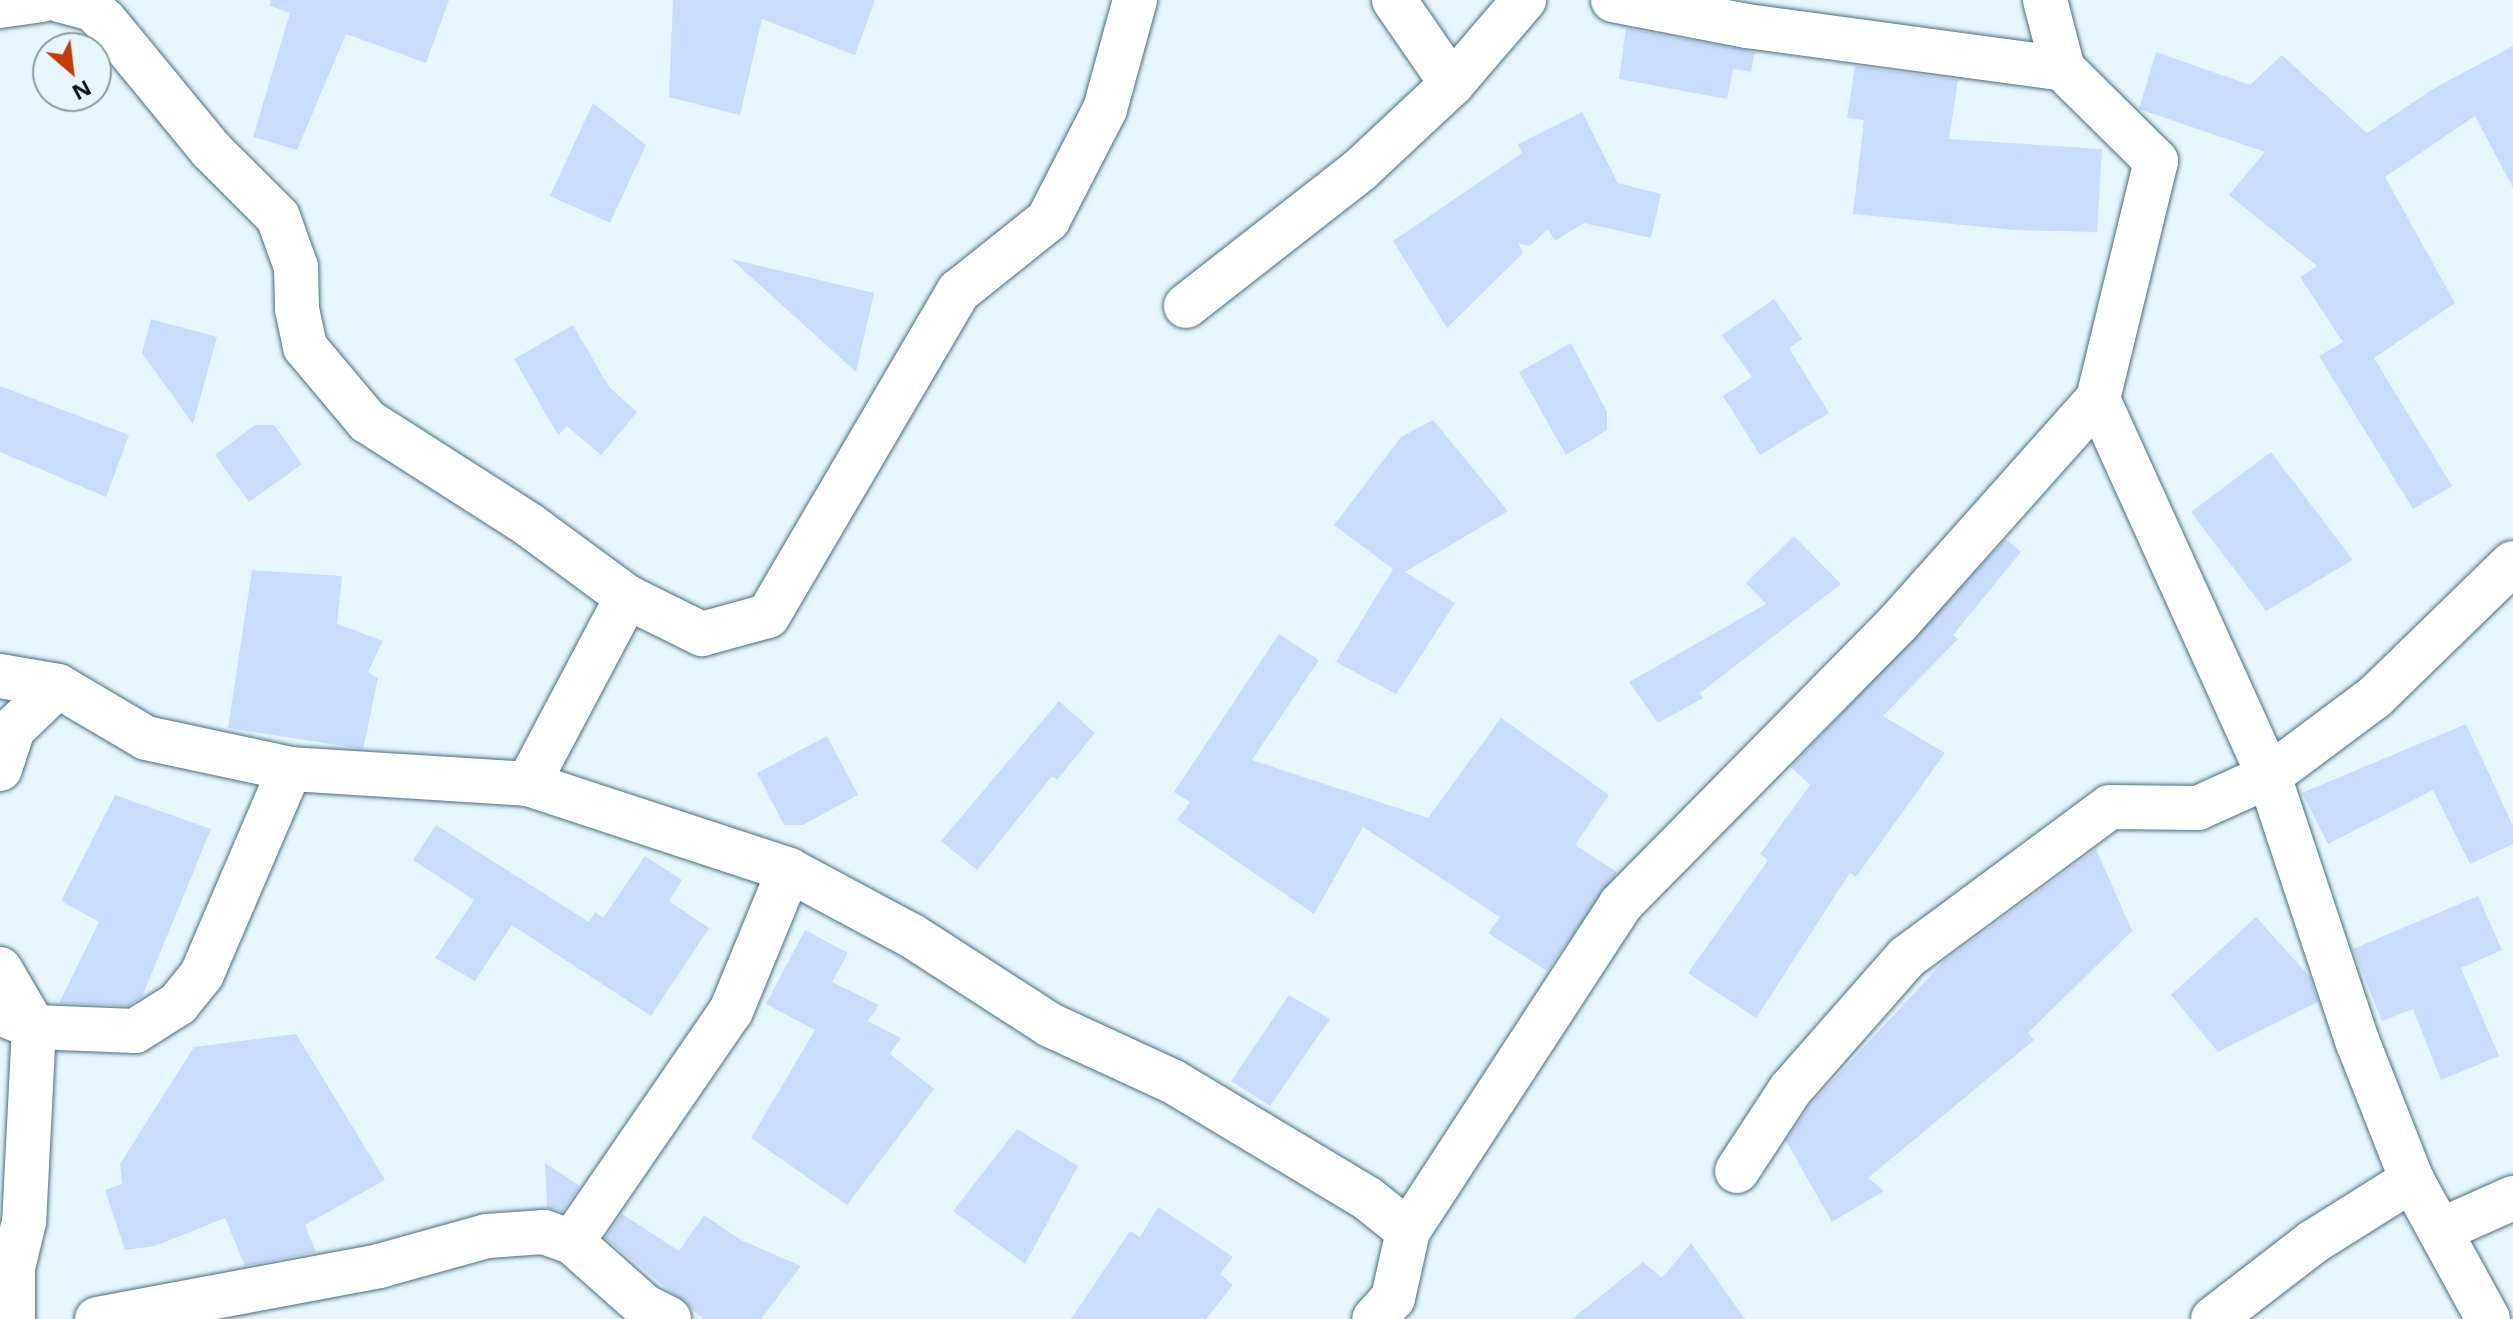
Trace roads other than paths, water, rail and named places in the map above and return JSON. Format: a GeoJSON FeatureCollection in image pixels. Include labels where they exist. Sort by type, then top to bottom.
{"type":"FeatureCollection","features":[{"type":"Feature","properties":{"kind":"street"},"geometry":{"type":"LineString","coordinates":[[0,6],[42,0]]}},
{"type":"Feature","properties":{"kind":"street"},"geometry":{"type":"LineString","coordinates":[[59,0],[92,9],[105,21],[211,150],[278,217],[296,267],[297,309],[305,347],[367,421],[528,524],[627,597],[702,634],[768,616],[959,291],[1048,220],[1105,109],[1135,0]]}},
{"type":"Feature","properties":{"kind":"street"},"geometry":{"type":"LineString","coordinates":[[1394,0],[1452,84]]}},
{"type":"Feature","properties":{"kind":"street"},"geometry":{"type":"LineString","coordinates":[[1186,306],[1360,170],[1452,84],[1524,0]]}},
{"type":"Feature","properties":{"kind":"street"},"geometry":{"type":"LineString","coordinates":[[1613,0],[1747,26],[2063,69]]}},
{"type":"Feature","properties":{"kind":"street"},"geometry":{"type":"LineString","coordinates":[[1390,1312],[1408,1231],[1621,904],[1899,622],[2098,399],[2156,161],[2063,69],[2045,0]]}},
{"type":"Feature","properties":{"kind":"street"},"geometry":{"type":"LineString","coordinates":[[2098,399],[2269,776],[2347,1013],[2412,1180],[2488,1319]]}},
{"type":"Feature","properties":{"kind":"street"},"geometry":{"type":"LineString","coordinates":[[1737,1171],[1790,1090],[1907,957],[2110,807],[2198,808],[2269,776],[2375,697],[2513,563]]}},
{"type":"Feature","properties":{"kind":"street"},"geometry":{"type":"LineString","coordinates":[[528,784],[627,597]]}},
{"type":"Feature","properties":{"kind":"street"},"geometry":{"type":"LineString","coordinates":[[0,676],[58,686],[146,738],[290,769],[528,784],[789,870],[912,936],[1050,1025],[1172,1081],[1367,1198],[1408,1231]]}},
{"type":"Feature","properties":{"kind":"street"},"geometry":{"type":"LineString","coordinates":[[0,769],[13,729],[58,686]]}},
{"type":"Feature","properties":{"kind":"street"},"geometry":{"type":"LineString","coordinates":[[17,1020],[135,1031],[178,1004],[202,974],[290,769]]}},
{"type":"Feature","properties":{"kind":"street"},"geometry":{"type":"LineString","coordinates":[[572,1242],[731,1011],[789,870]]}},
{"type":"Feature","properties":{"kind":"street"},"geometry":{"type":"LineString","coordinates":[[0,969],[17,1020],[24,1222],[13,1268],[13,1319]]}},
{"type":"Feature","properties":{"kind":"street"},"geometry":{"type":"LineString","coordinates":[[2213,1319],[2313,1242],[2412,1180]]}},
{"type":"Feature","properties":{"kind":"street"},"geometry":{"type":"LineString","coordinates":[[2441,1230],[2513,1198]]}},
{"type":"Feature","properties":{"kind":"street"},"geometry":{"type":"LineString","coordinates":[[97,1319],[379,1266],[487,1236],[544,1232],[572,1242],[644,1306],[669,1319]]}}]}
